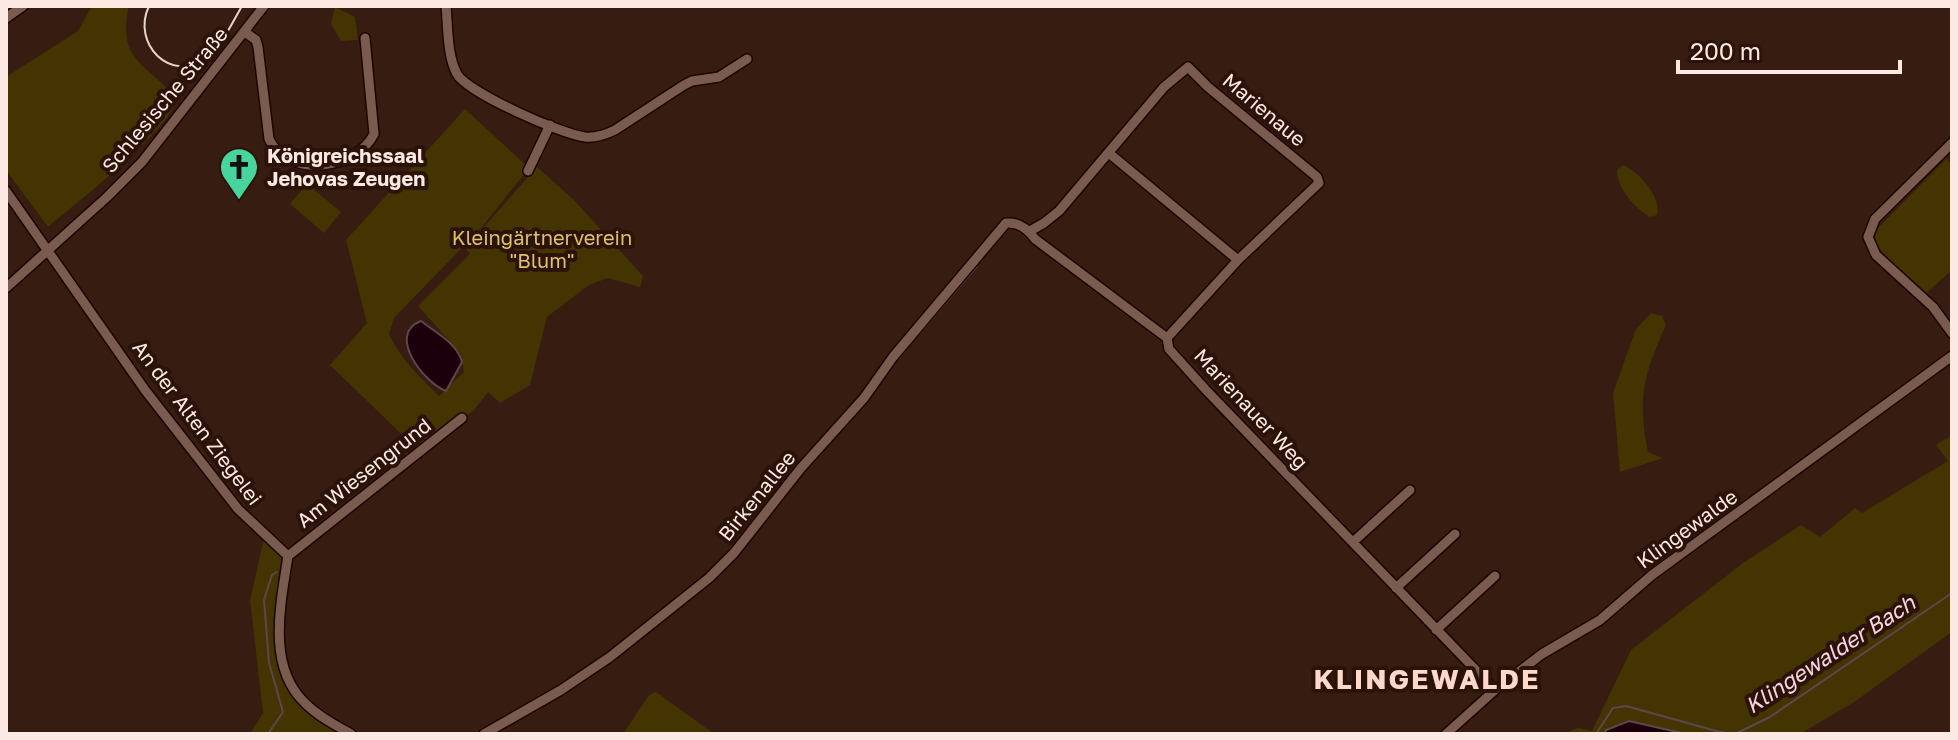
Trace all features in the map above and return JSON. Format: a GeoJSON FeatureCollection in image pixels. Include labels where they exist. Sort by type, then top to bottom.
{"type":"FeatureCollection","features":[{"type":"Feature","properties":{"kind":"street"},"geometry":{"type":"LineString","coordinates":[[6,18],[23,6]]}},
{"type":"Feature","properties":{"kind":"street","name":"Schlesische Straße"},"geometry":{"type":"LineString","coordinates":[[6,288],[142,162],[264,6]]}},
{"type":"Feature","properties":{"kind":"street"},"geometry":{"type":"LineString","coordinates":[[446,6],[453,64],[462,81],[476,92],[550,125],[586,137],[606,135],[684,85],[719,77],[747,59]]}},
{"type":"Feature","properties":{"kind":"street","name":"Schlesische Straße"},"geometry":{"type":"LineString","coordinates":[[245,32],[254,38],[258,47],[271,143],[286,158],[306,164],[352,158],[374,134],[365,38]]}},
{"type":"Feature","properties":{"kind":"street","name":"Marienaue"},"geometry":{"type":"LineString","coordinates":[[1030,231],[1059,211],[1164,87],[1188,67],[1319,179],[1318,188],[1238,260],[1167,338]]}},
{"type":"Feature","properties":{"kind":"street"},"geometry":{"type":"LineString","coordinates":[[528,171],[550,125]]}},
{"type":"Feature","properties":{"kind":"street"},"geometry":{"type":"LineString","coordinates":[[1952,143],[1875,219],[1868,237],[1876,255],[1933,307],[1952,333]]}},
{"type":"Feature","properties":{"kind":"street"},"geometry":{"type":"LineString","coordinates":[[1110,154],[1238,260]]}},
{"type":"Feature","properties":{"kind":"street","name":"An der Alten Ziegelei"},"geometry":{"type":"LineString","coordinates":[[6,191],[145,390],[238,509],[288,556]]}},
{"type":"Feature","properties":{"kind":"street","name":"Marienauer Weg"},"geometry":{"type":"LineString","coordinates":[[1006,223],[1014,222],[1030,231],[1035,239],[1167,338],[1169,349],[1206,390],[1495,690]]}},
{"type":"Feature","properties":{"kind":"street","name":"Birkenallee"},"geometry":{"type":"LineString","coordinates":[[484,734],[561,690],[610,657],[726,562],[1006,223]]}},
{"type":"Feature","properties":{"kind":"street","name":"Klingewalde"},"geometry":{"type":"LineString","coordinates":[[1446,734],[1495,690],[1542,654],[1600,620],[1652,575],[1952,356]]}},
{"type":"Feature","properties":{"kind":"street","name":"Am Wiesengrund"},"geometry":{"type":"LineString","coordinates":[[288,556],[462,418]]}},
{"type":"Feature","properties":{"kind":"street"},"geometry":{"type":"LineString","coordinates":[[1353,542],[1410,490]]}},
{"type":"Feature","properties":{"kind":"street"},"geometry":{"type":"LineString","coordinates":[[1396,588],[1455,534]]}},
{"type":"Feature","properties":{"kind":"street"},"geometry":{"type":"LineString","coordinates":[[288,556],[279,617],[282,660],[290,685],[305,704],[351,734]]}},
{"type":"Feature","properties":{"kind":"street"},"geometry":{"type":"LineString","coordinates":[[1436,630],[1495,576]]}},
{"type":"Feature","properties":{"kind":"green space"},"geometry":{"type":"Polygon","coordinates":[[[92,6],[129,6],[126,25],[131,51],[177,100],[156,131],[139,148],[48,227],[6,170],[6,77],[78,31],[92,6]]]}},
{"type":"Feature","properties":{"kind":"green space"},"geometry":{"type":"Polygon","coordinates":[[[335,7],[355,17],[358,40],[341,41],[331,24],[335,7]]]}},
{"type":"Feature","properties":{"kind":"green space","name":"Kleingärtnerverein \"Blum\""},"geometry":{"type":"Polygon","coordinates":[[[465,109],[529,168],[482,227],[394,318],[389,334],[399,352],[439,396],[464,372],[461,354],[418,306],[470,254],[465,248],[537,167],[574,200],[643,276],[640,287],[608,278],[589,285],[547,317],[530,385],[500,403],[488,392],[474,410],[419,451],[330,365],[367,323],[346,240],[465,109]]]}},
{"type":"Feature","properties":{"kind":"green space"},"geometry":{"type":"Polygon","coordinates":[[[1947,158],[1952,167],[1952,270],[1924,295],[1879,249],[1874,239],[1878,228],[1947,158]]]}},
{"type":"Feature","properties":{"kind":"green space"},"geometry":{"type":"Polygon","coordinates":[[[1623,165],[1636,173],[1653,193],[1657,215],[1650,217],[1644,213],[1623,191],[1617,170],[1623,165]]]}},
{"type":"Feature","properties":{"kind":"green space"},"geometry":{"type":"Polygon","coordinates":[[[307,184],[341,212],[324,233],[290,204],[307,184]]]}},
{"type":"Feature","properties":{"kind":"green space"},"geometry":{"type":"Polygon","coordinates":[[[1651,313],[1662,316],[1666,325],[1648,373],[1643,416],[1648,452],[1663,458],[1620,472],[1613,393],[1636,329],[1651,313]]]}},
{"type":"Feature","properties":{"kind":"green space"},"geometry":{"type":"Polygon","coordinates":[[[1952,435],[1952,632],[1854,702],[1800,734],[1686,734],[1645,724],[1606,730],[1604,734],[1563,734],[1578,728],[1592,731],[1631,650],[1743,563],[1801,525],[1820,537],[1855,508],[1862,513],[1948,461],[1936,445],[1952,435]]]}},
{"type":"Feature","properties":{"kind":"green space"},"geometry":{"type":"Polygon","coordinates":[[[264,538],[281,558],[279,661],[286,685],[300,704],[339,734],[250,734],[263,713],[250,600],[264,538]]]}},
{"type":"Feature","properties":{"kind":"green space"},"geometry":{"type":"Polygon","coordinates":[[[656,692],[714,734],[623,734],[649,695],[656,692]]]}},
{"type":"Feature","properties":{"kind":"shaded area"},"geometry":{"type":"Polygon","coordinates":[[[421,321],[451,344],[462,362],[446,391],[419,369],[408,347],[407,336],[411,327],[421,321]]]}},
{"type":"Feature","properties":{"kind":"shaded area"},"geometry":{"type":"Polygon","coordinates":[[[1629,721],[1686,734],[1604,734],[1606,730],[1629,721]]]}},
{"type":"Feature","properties":{"kind":"waterway"},"geometry":{"type":"LineString","coordinates":[[918,335],[977,266]]}},
{"type":"Feature","properties":{"kind":"waterway"},"geometry":{"type":"LineString","coordinates":[[894,363],[913,340]]}},
{"type":"Feature","properties":{"kind":"waterway"},"geometry":{"type":"LineString","coordinates":[[268,734],[283,712],[269,663],[264,600],[272,575],[277,572]]}},
{"type":"Feature","properties":{"kind":"waterway","name":"Klingewalder Bach"},"geometry":{"type":"LineString","coordinates":[[1596,734],[1613,708],[1626,706],[1735,734],[1770,717],[1952,593]]}},
{"type":"Feature","properties":{"kind":"tram line"},"geometry":{"type":"LineString","coordinates":[[149,6],[145,34],[150,46],[168,63],[180,66],[193,65],[212,53],[242,6]]}},
{"type":"Feature","properties":{"kind":"place","name":"Königreichssaal Jehovas Zeugen"},"geometry":{"type":"Point","coordinates":[239,201]}},
{"type":"Feature","properties":{"kind":"district","name":"KLINGEWALDE"},"geometry":{"type":"Point","coordinates":[1427,679]}}]}
